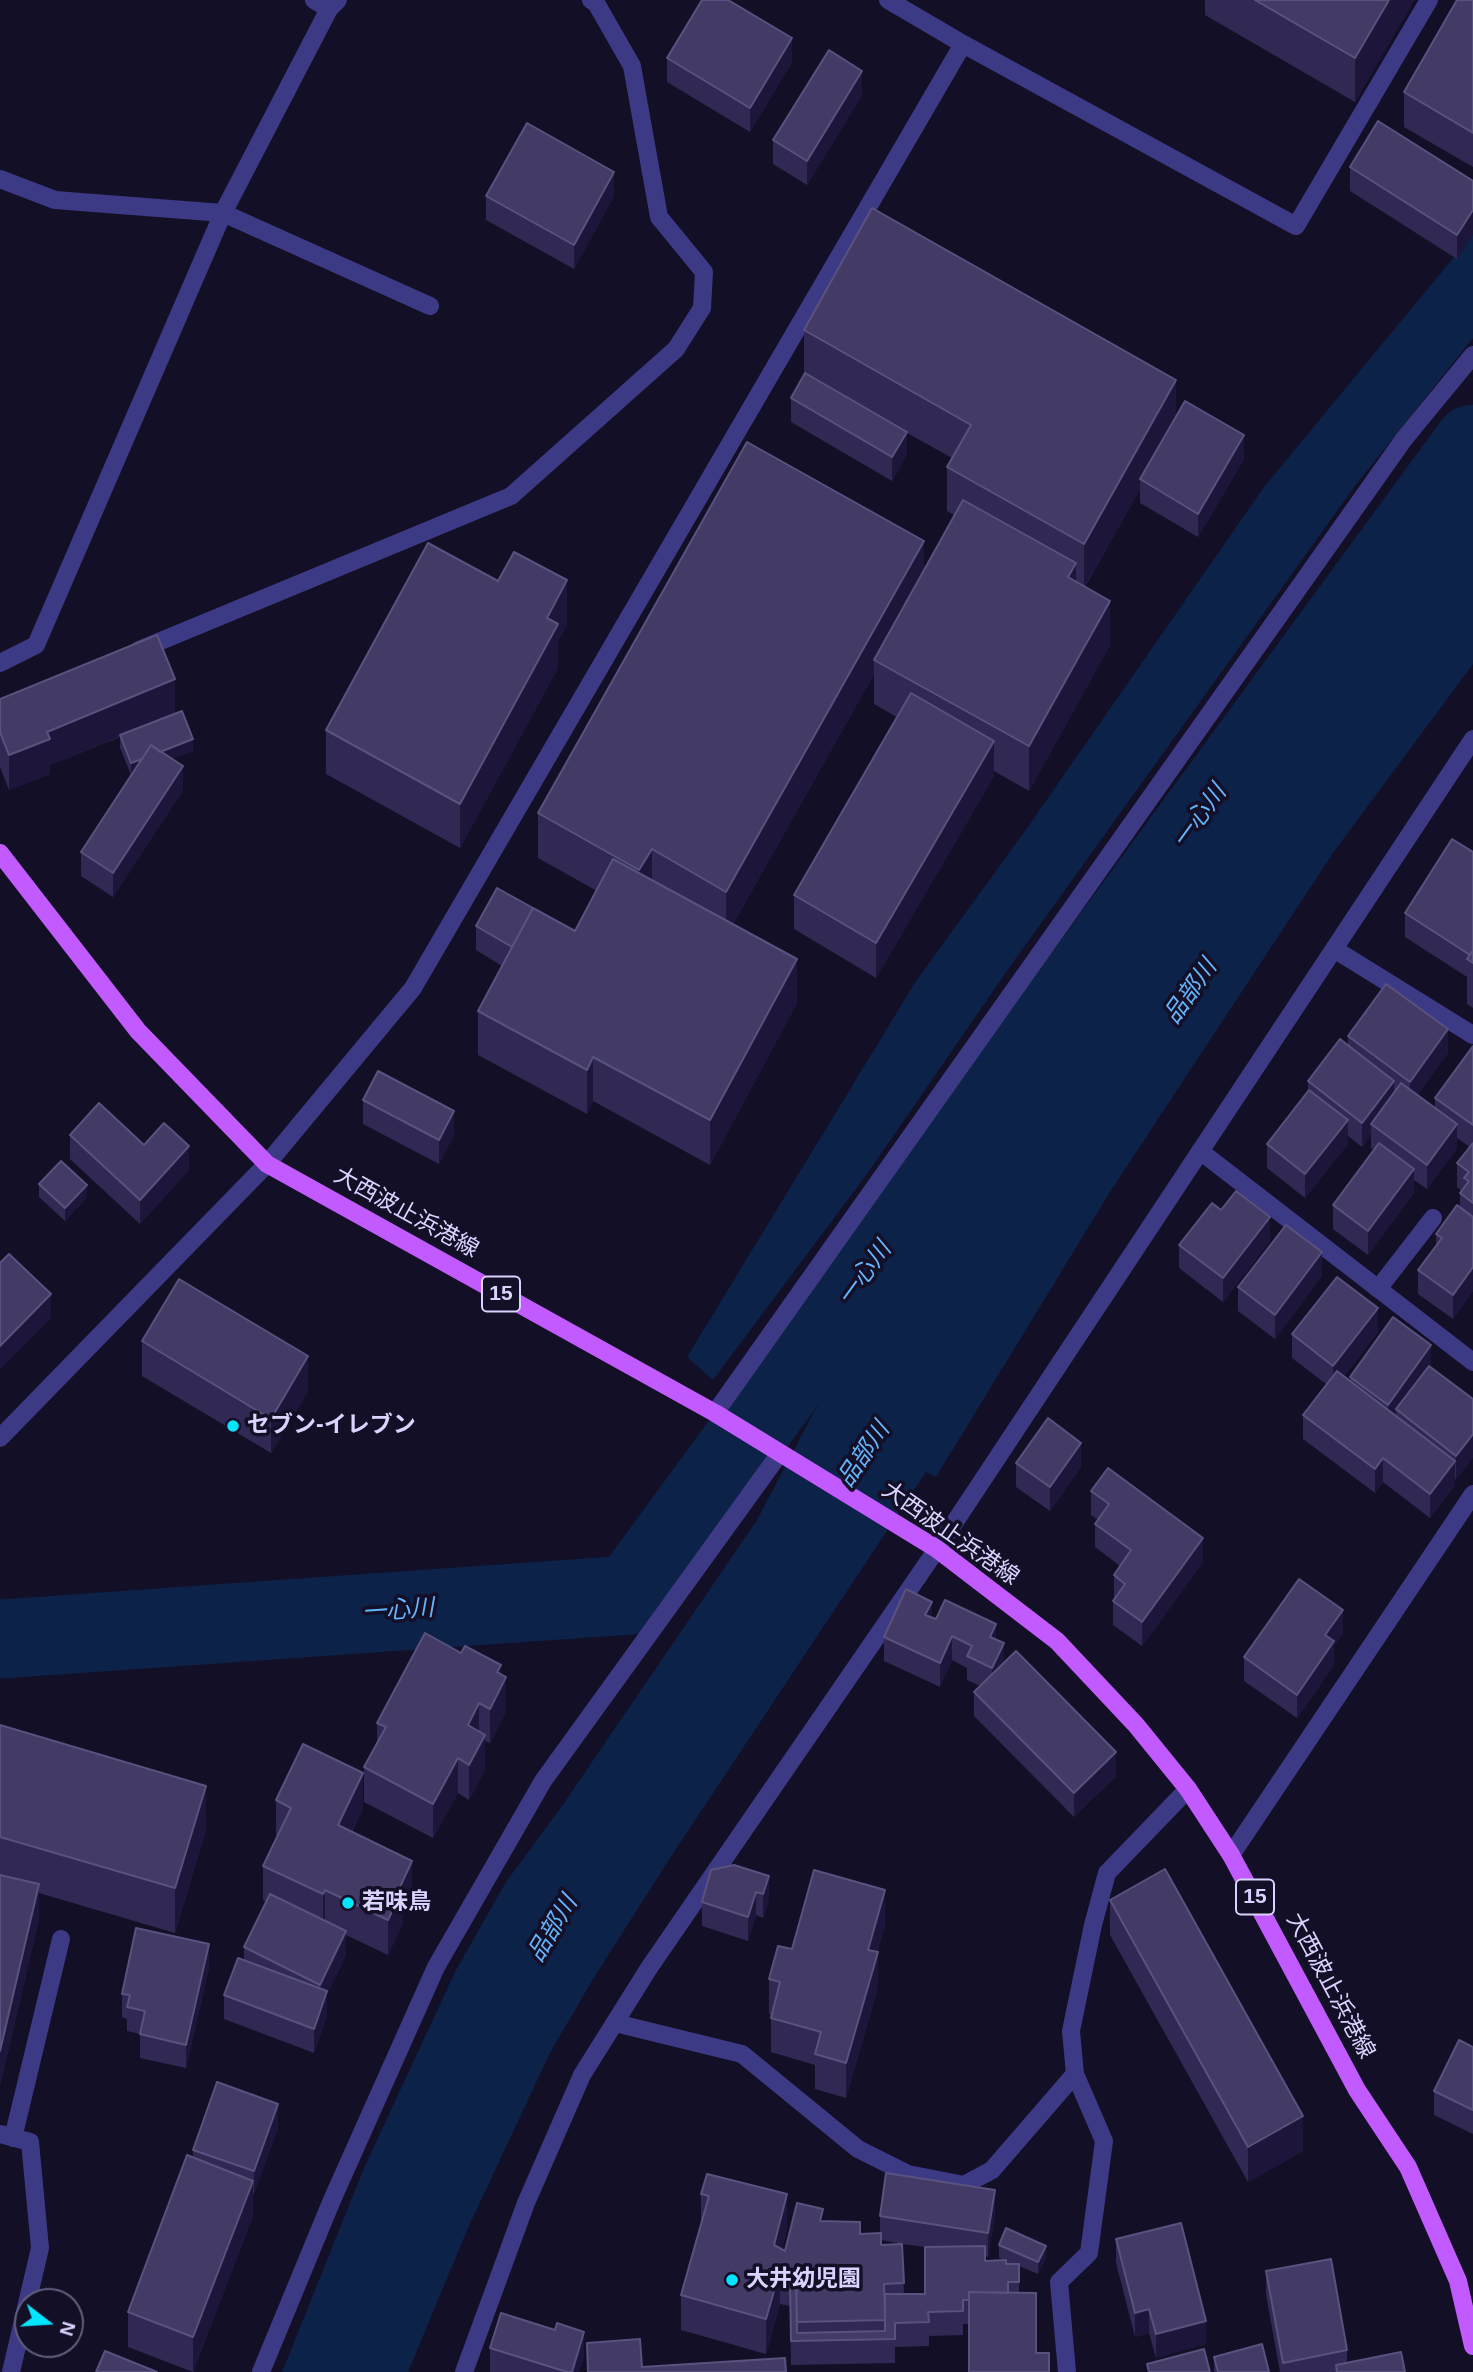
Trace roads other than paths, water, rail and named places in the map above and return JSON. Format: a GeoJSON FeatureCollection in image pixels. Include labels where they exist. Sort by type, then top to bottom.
{"type":"FeatureCollection","features":[{"type":"Feature","properties":{"kind":"main road","name":"大西波止浜港線"},"geometry":{"type":"LineString","coordinates":[[0,853],[138,1031],[267,1164],[715,1413],[937,1549],[1057,1641],[1136,1726],[1188,1790],[1231,1855],[1357,2090],[1408,2167],[1458,2281],[1473,2346]]}},
{"type":"Feature","properties":{"kind":"street"},"geometry":{"type":"LineString","coordinates":[[128,655],[511,496],[676,349],[702,308],[704,272],[659,217],[632,66],[596,3],[591,0]]}},
{"type":"Feature","properties":{"kind":"street"},"geometry":{"type":"LineString","coordinates":[[888,0],[963,44],[1296,226],[1429,0]]}},
{"type":"Feature","properties":{"kind":"street"},"geometry":{"type":"LineString","coordinates":[[0,663],[36,645],[223,213],[327,3]]}},
{"type":"Feature","properties":{"kind":"street"},"geometry":{"type":"LineString","coordinates":[[0,1437],[267,1164],[413,988],[963,44]]}},
{"type":"Feature","properties":{"kind":"street"},"geometry":{"type":"LineString","coordinates":[[0,178],[55,200],[223,213],[430,306]]}},
{"type":"Feature","properties":{"kind":"street"},"geometry":{"type":"LineString","coordinates":[[715,1413],[1404,439],[1473,355]]}},
{"type":"Feature","properties":{"kind":"street"},"geometry":{"type":"LineString","coordinates":[[464,2372],[526,2203],[582,2075],[680,1923],[937,1549],[1472,741]]}},
{"type":"Feature","properties":{"kind":"street"},"geometry":{"type":"LineString","coordinates":[[1334,950],[1473,1035]]}},
{"type":"Feature","properties":{"kind":"street"},"geometry":{"type":"LineString","coordinates":[[1200,1151],[1473,1362]]}},
{"type":"Feature","properties":{"kind":"street"},"geometry":{"type":"LineString","coordinates":[[1378,1289],[1433,1218]]}},
{"type":"Feature","properties":{"kind":"street"},"geometry":{"type":"LineString","coordinates":[[261,2372],[332,2200],[436,1967],[543,1781],[781,1454]]}},
{"type":"Feature","properties":{"kind":"street"},"geometry":{"type":"LineString","coordinates":[[1231,1855],[1473,1494]]}},
{"type":"Feature","properties":{"kind":"street"},"geometry":{"type":"LineString","coordinates":[[1067,2372],[1059,2282],[1089,2253],[1104,2141],[1075,2074],[1072,2031],[1093,1925],[1107,1873],[1188,1790]]}},
{"type":"Feature","properties":{"kind":"street"},"geometry":{"type":"LineString","coordinates":[[11,2372],[40,2248],[30,2141],[6,2136],[61,1939]]}},
{"type":"Feature","properties":{"kind":"street"},"geometry":{"type":"LineString","coordinates":[[615,2022],[742,2054],[859,2150],[908,2174],[964,2185],[992,2170],[1075,2074]]}},
{"type":"Feature","properties":{"kind":"water"},"geometry":{"type":"Polygon","coordinates":[[[1473,234],[1473,338],[1355,486],[1009,968],[867,1174],[713,1380],[687,1357],[916,981],[1025,831],[1264,487],[1473,234]]]}},
{"type":"Feature","properties":{"kind":"water","name":"品部川"},"geometry":{"type":"Polygon","coordinates":[[[1473,473],[1473,664],[1333,853],[1110,1192],[936,1477],[926,1472],[593,1979],[550,2053],[468,2228],[408,2372],[282,2372],[364,2168],[456,1970],[506,1882],[562,1806],[757,1520],[815,1410],[1036,1065],[1373,594],[1473,473]]]}},
{"type":"Feature","properties":{"kind":"waterway","name":"一心川"},"geometry":{"type":"LineString","coordinates":[[0,1639],[630,1595],[1473,444]]}},
{"type":"Feature","properties":{"kind":"place","name":"セブン-イレブン"},"geometry":{"type":"Point","coordinates":[233,1426]}},
{"type":"Feature","properties":{"kind":"place","name":"若味鳥"},"geometry":{"type":"Point","coordinates":[348,1903]}},
{"type":"Feature","properties":{"kind":"place","name":"大井幼児園"},"geometry":{"type":"Point","coordinates":[732,2280]}}]}
